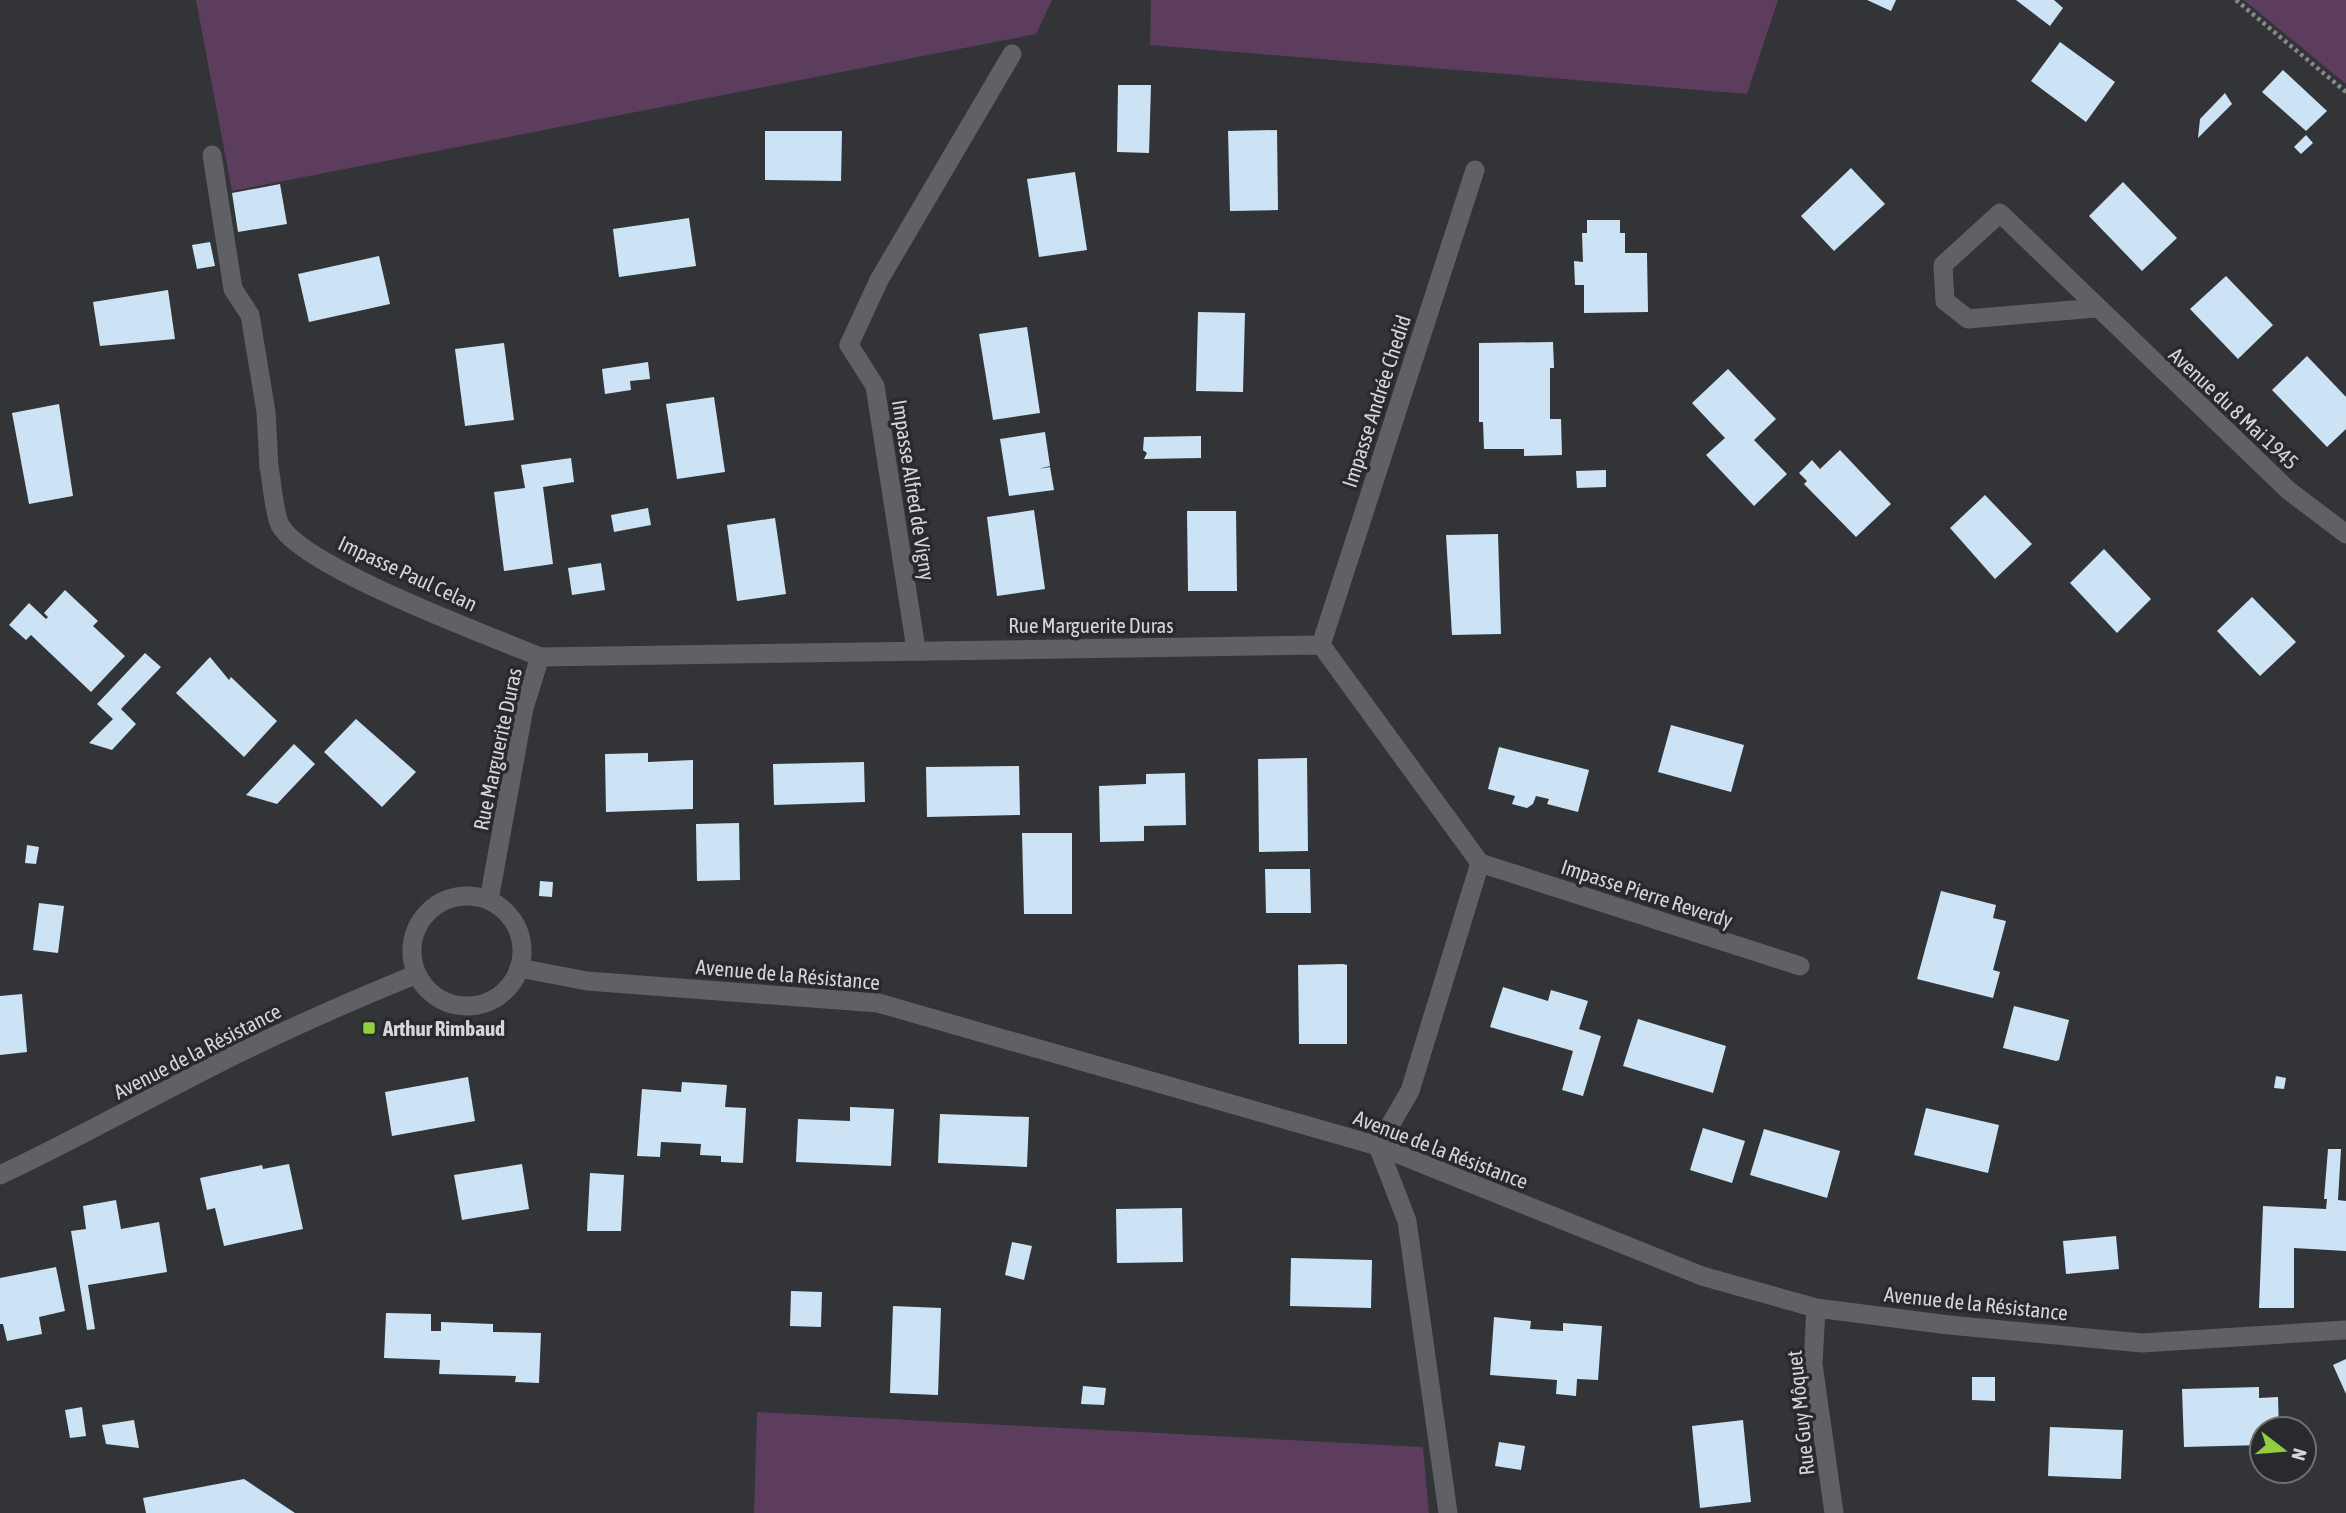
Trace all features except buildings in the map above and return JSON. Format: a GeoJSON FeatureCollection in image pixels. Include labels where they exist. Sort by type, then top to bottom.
{"type":"FeatureCollection","features":[{"type":"Feature","properties":{"kind":"street","name":"Impasse Alfred de Vigny"},"geometry":{"type":"LineString","coordinates":[[916,649],[875,386],[849,345],[879,280],[1012,54]]}},
{"type":"Feature","properties":{"kind":"street","name":"Impasse Paul Celan"},"geometry":{"type":"LineString","coordinates":[[212,155],[233,289],[250,315],[266,412],[269,467],[280,525],[327,563],[540,657]]}},
{"type":"Feature","properties":{"kind":"street","name":"Impasse Andrée Chedid"},"geometry":{"type":"LineString","coordinates":[[1321,645],[1475,170]]}},
{"type":"Feature","properties":{"kind":"street","name":"Avenue du 8 Mai 1945"},"geometry":{"type":"LineString","coordinates":[[2096,308],[1968,319],[1945,301],[1943,265],[2000,213],[2288,490],[2346,534]]}},
{"type":"Feature","properties":{"kind":"street","name":"Rue Marguerite Duras"},"geometry":{"type":"LineString","coordinates":[[489,900],[524,708],[540,657],[916,649],[1321,645]]}},
{"type":"Feature","properties":{"kind":"street"},"geometry":{"type":"LineString","coordinates":[[1321,645],[1480,863],[1410,1091],[1378,1146],[1407,1221],[1448,1513]]}},
{"type":"Feature","properties":{"kind":"street","name":"Impasse Pierre Reverdy"},"geometry":{"type":"LineString","coordinates":[[1480,863],[1800,966]]}},
{"type":"Feature","properties":{"kind":"street"},"geometry":{"type":"LineString","coordinates":[[473,896],[489,900],[514,921],[522,952],[519,968],[512,983],[500,995],[486,1003],[453,1005],[425,988],[417,974],[412,958],[413,941],[418,926],[428,912],[456,897],[473,896]]}},
{"type":"Feature","properties":{"kind":"street","name":"Avenue de la Résistance"},"geometry":{"type":"LineString","coordinates":[[519,968],[587,981],[878,1003],[1378,1146],[1702,1276],[1816,1308],[1949,1325],[2142,1343],[2346,1331]]}},
{"type":"Feature","properties":{"kind":"street","name":"Avenue de la Résistance"},"geometry":{"type":"LineString","coordinates":[[0,1175],[70,1142],[214,1065],[347,1002],[417,974]]}},
{"type":"Feature","properties":{"kind":"street","name":"Rue Guy Môquet"},"geometry":{"type":"LineString","coordinates":[[1816,1308],[1814,1364],[1834,1513]]}},
{"type":"Feature","properties":{"kind":"path"},"geometry":{"type":"LineString","coordinates":[[2236,0],[2346,92]]}},
{"type":"Feature","properties":{"kind":"shaded area"},"geometry":{"type":"Polygon","coordinates":[[[196,0],[1052,0],[1036,34],[232,191],[196,0]]]}},
{"type":"Feature","properties":{"kind":"shaded area"},"geometry":{"type":"Polygon","coordinates":[[[1151,0],[1778,0],[1747,94],[1150,45],[1151,0]]]}},
{"type":"Feature","properties":{"kind":"shaded area"},"geometry":{"type":"Polygon","coordinates":[[[2244,0],[2346,0],[2346,84],[2244,0]]]}},
{"type":"Feature","properties":{"kind":"shaded area"},"geometry":{"type":"Polygon","coordinates":[[[757,1412],[1423,1447],[1429,1513],[754,1513],[757,1412]]]}},
{"type":"Feature","properties":{"kind":"place","name":"Arthur Rimbaud"},"geometry":{"type":"Point","coordinates":[369,1028]}}]}
